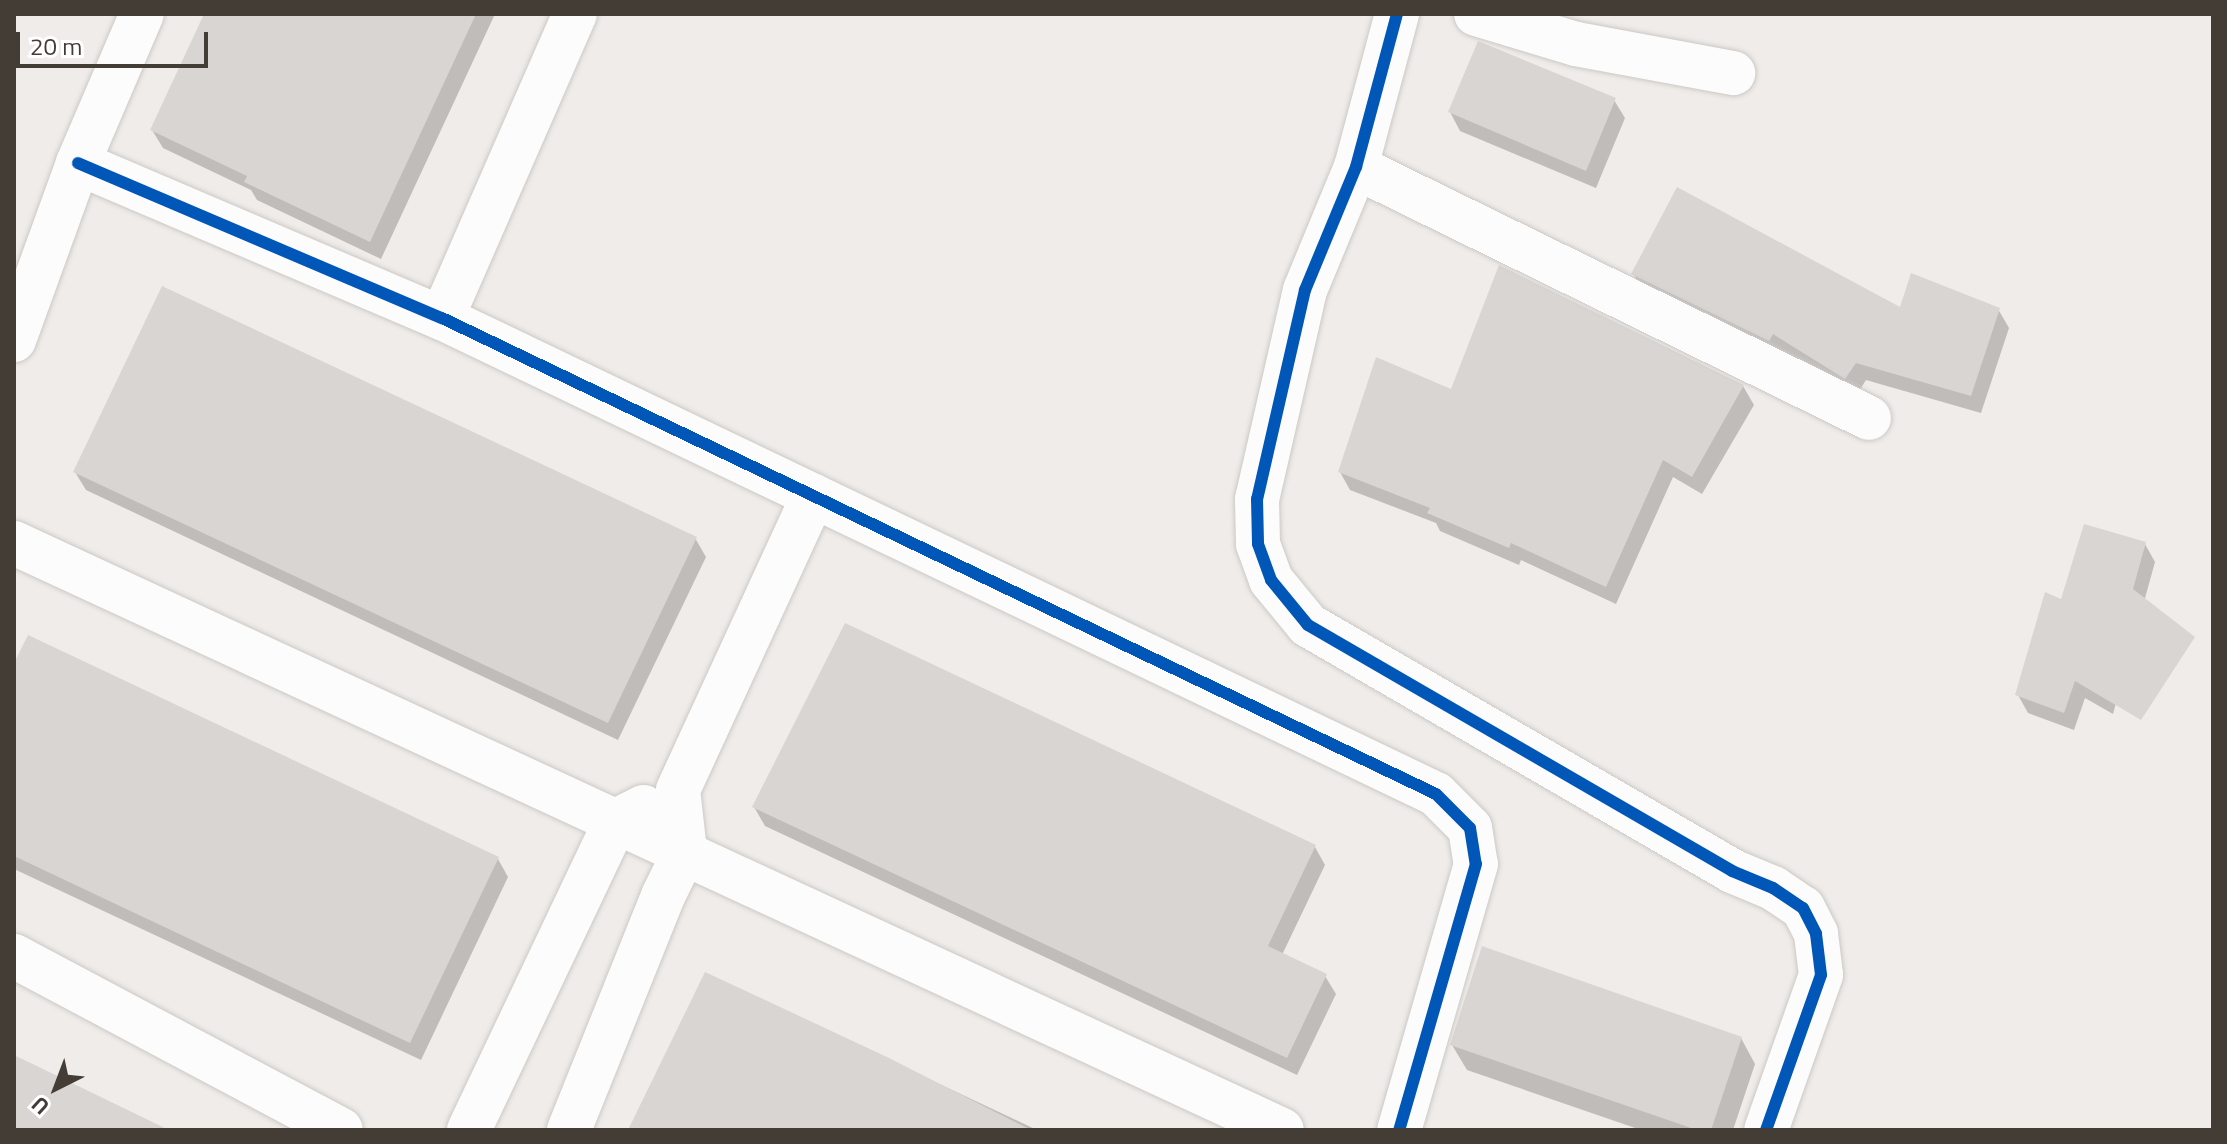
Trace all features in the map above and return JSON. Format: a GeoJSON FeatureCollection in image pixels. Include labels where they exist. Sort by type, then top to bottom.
{"type":"FeatureCollection","features":[{"type":"Feature","properties":{"kind":"street"},"geometry":{"type":"LineString","coordinates":[[14,340],[78,163],[142,14]]}},
{"type":"Feature","properties":{"kind":"street"},"geometry":{"type":"LineString","coordinates":[[442,318],[575,14]]}},
{"type":"Feature","properties":{"kind":"street"},"geometry":{"type":"LineString","coordinates":[[1397,14],[1356,167],[1305,290],[1257,499],[1258,544],[1271,580],[1308,625],[1732,871],[1773,888],[1803,908],[1816,934],[1821,975],[1766,1130]]}},
{"type":"Feature","properties":{"kind":"street"},"geometry":{"type":"LineString","coordinates":[[1476,14],[1576,44],[1733,73]]}},
{"type":"Feature","properties":{"kind":"street"},"geometry":{"type":"LineString","coordinates":[[78,163],[442,318],[1436,794],[1470,828],[1476,864],[1399,1130]]}},
{"type":"Feature","properties":{"kind":"street"},"geometry":{"type":"LineString","coordinates":[[1356,167],[1869,418]]}},
{"type":"Feature","properties":{"kind":"street"},"geometry":{"type":"LineString","coordinates":[[569,1130],[664,894],[685,851],[678,790],[813,496]]}},
{"type":"Feature","properties":{"kind":"street"},"geometry":{"type":"LineString","coordinates":[[14,543],[1282,1130]]}},
{"type":"Feature","properties":{"kind":"street"},"geometry":{"type":"LineString","coordinates":[[469,1130],[616,821],[678,790]]}},
{"type":"Feature","properties":{"kind":"street"},"geometry":{"type":"LineString","coordinates":[[14,956],[341,1130]]}},
{"type":"Feature","properties":{"kind":"building"},"geometry":{"type":"Polygon","coordinates":[[[204,14],[476,14],[370,242],[244,182],[247,176],[150,130],[204,14]]]}},
{"type":"Feature","properties":{"kind":"building"},"geometry":{"type":"Polygon","coordinates":[[[1478,41],[1616,98],[1586,171],[1448,112],[1478,41]]]}},
{"type":"Feature","properties":{"kind":"building"},"geometry":{"type":"Polygon","coordinates":[[[1677,187],[1900,307],[1911,273],[2000,308],[1971,396],[1856,363],[1845,379],[1773,334],[1769,341],[1631,274],[1677,187]]]}},
{"type":"Feature","properties":{"kind":"building"},"geometry":{"type":"Polygon","coordinates":[[[1499,265],[1744,385],[1692,477],[1663,460],[1606,587],[1511,543],[1509,548],[1427,513],[1430,508],[1338,472],[1376,357],[1451,389],[1499,265]]]}},
{"type":"Feature","properties":{"kind":"building"},"geometry":{"type":"Polygon","coordinates":[[[162,286],[697,537],[608,723],[73,472],[162,286]]]}},
{"type":"Feature","properties":{"kind":"building"},"geometry":{"type":"Polygon","coordinates":[[[2084,524],[2146,542],[2133,589],[2195,637],[2141,720],[2075,681],[2064,713],[2015,695],[2045,592],[2061,599],[2084,524]]]}},
{"type":"Feature","properties":{"kind":"building"},"geometry":{"type":"Polygon","coordinates":[[[845,623],[1316,845],[1268,946],[1327,974],[1287,1058],[752,807],[845,623]]]}},
{"type":"Feature","properties":{"kind":"building"},"geometry":{"type":"Polygon","coordinates":[[[28,635],[499,857],[410,1043],[14,856],[14,663],[28,635]]]}},
{"type":"Feature","properties":{"kind":"building"},"geometry":{"type":"Polygon","coordinates":[[[1482,946],[1742,1037],[1711,1130],[1697,1130],[1450,1045],[1482,946]]]}},
{"type":"Feature","properties":{"kind":"building"},"geometry":{"type":"Polygon","coordinates":[[[705,972],[887,1057],[1031,1130],[628,1130],[705,972]]]}},
{"type":"Feature","properties":{"kind":"building"},"geometry":{"type":"Polygon","coordinates":[[[14,1055],[169,1130],[14,1130],[14,1055]]]}},
{"type":"Feature","properties":{"kind":"cycle path"},"geometry":{"type":"LineString","coordinates":[[1397,14],[1356,167],[1305,290],[1257,499],[1258,544],[1271,580],[1308,625],[1732,871],[1773,888],[1803,908],[1816,934],[1821,975],[1766,1130]]}},
{"type":"Feature","properties":{"kind":"cycle path"},"geometry":{"type":"LineString","coordinates":[[78,163],[442,318],[1436,794],[1470,828],[1476,864],[1399,1130]]}}]}
